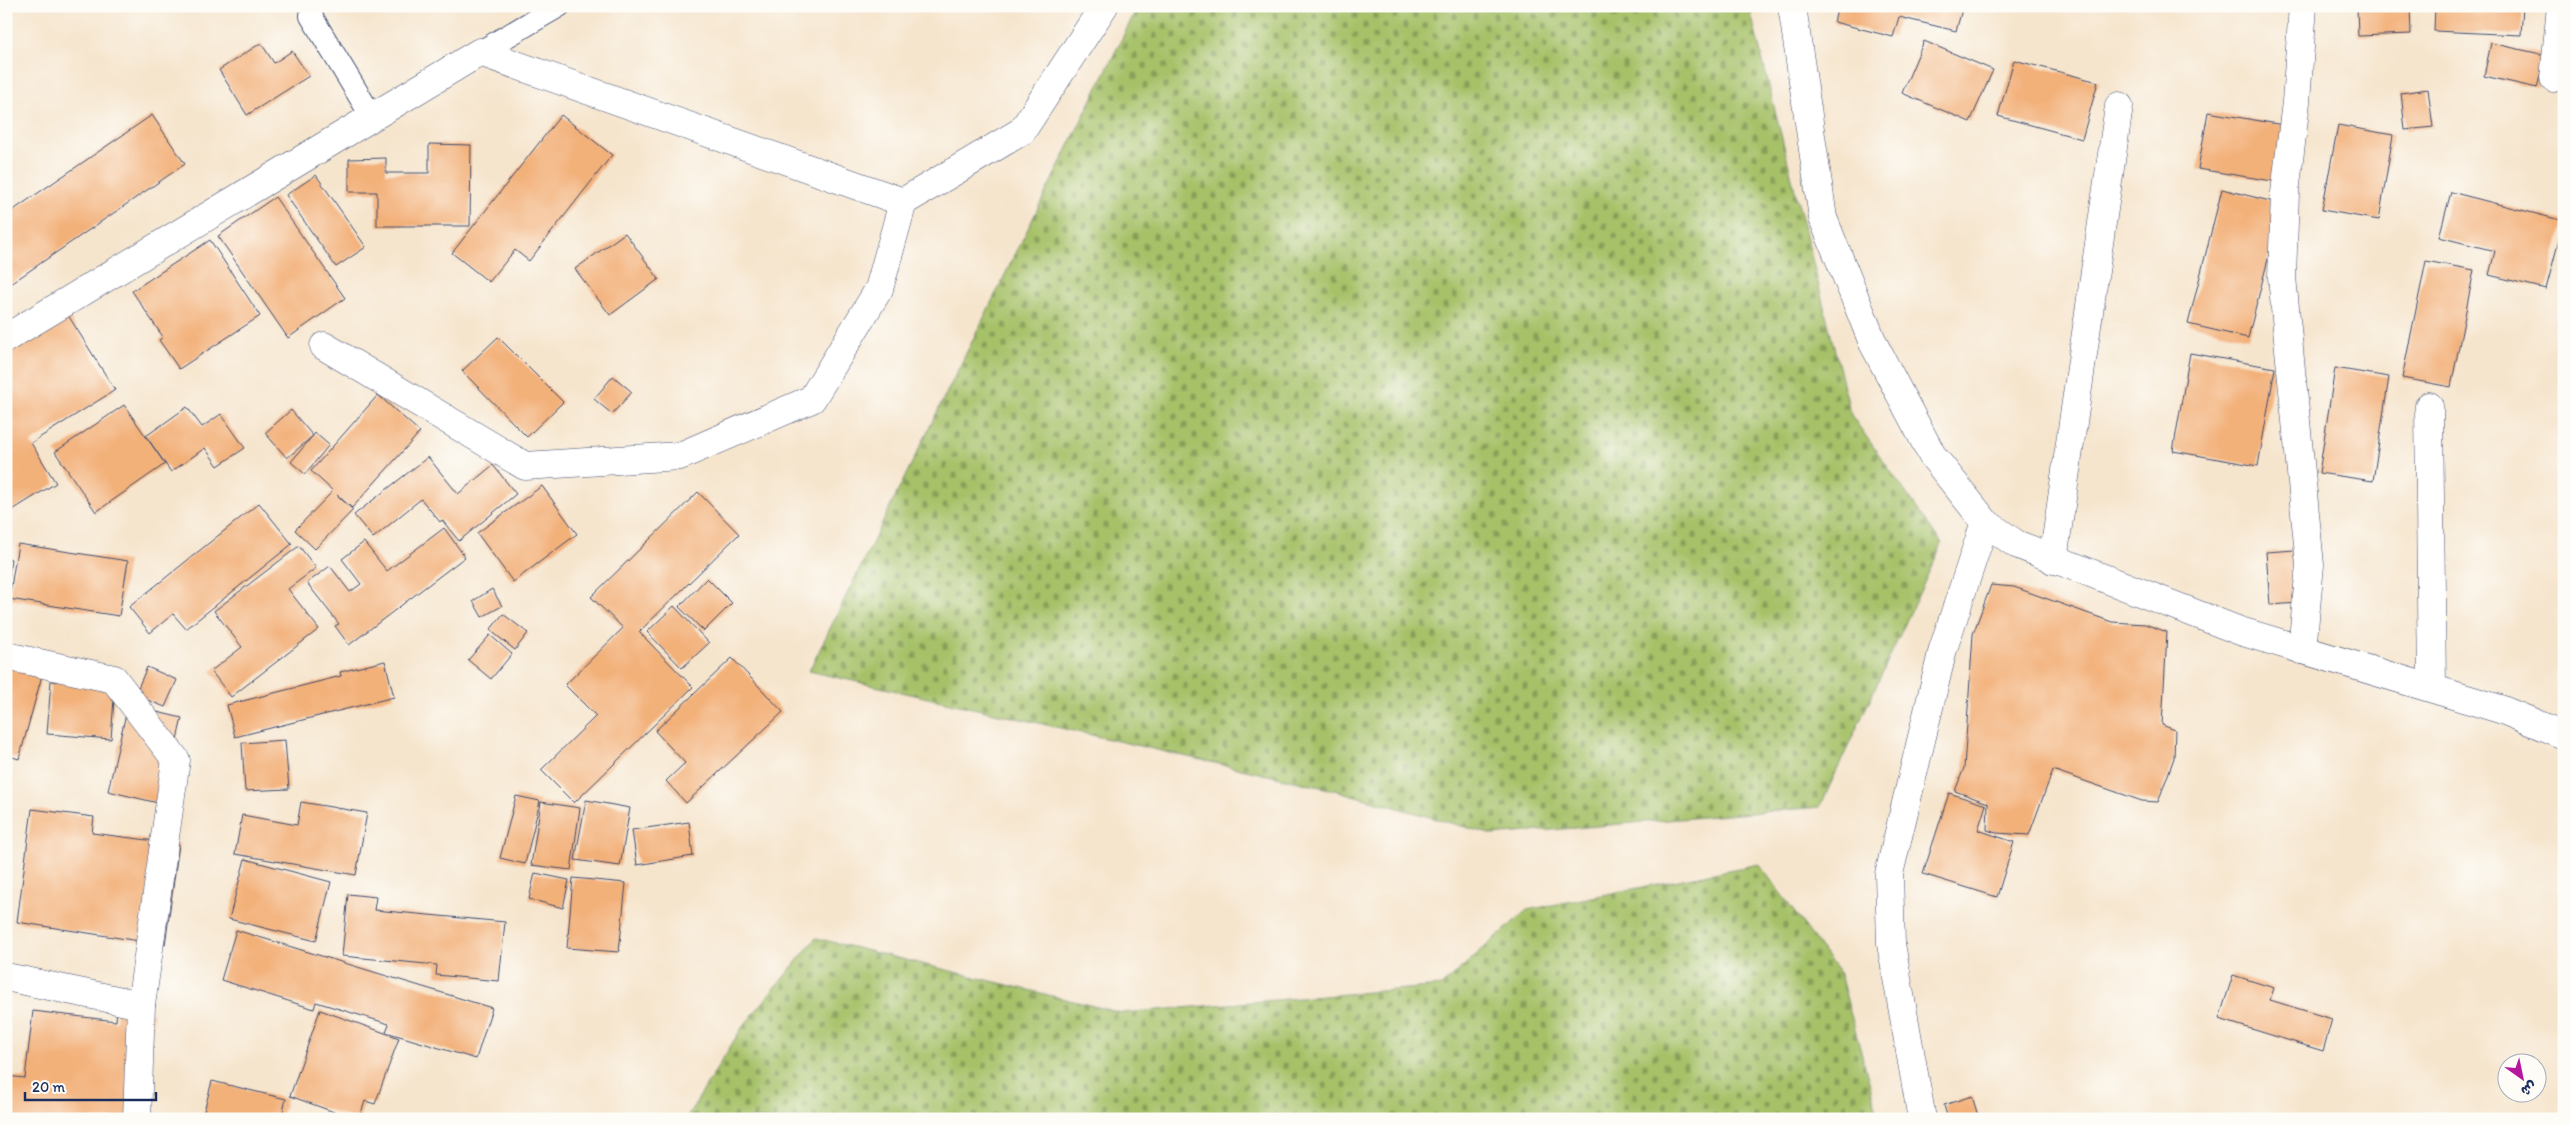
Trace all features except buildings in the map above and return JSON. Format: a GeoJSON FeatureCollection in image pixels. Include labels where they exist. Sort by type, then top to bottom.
{"type":"FeatureCollection","features":[{"type":"Feature","properties":{"kind":"street"},"geometry":{"type":"LineString","coordinates":[[324,346],[525,466],[680,456],[812,399],[879,289],[904,202],[1022,131],[1104,6]]}},
{"type":"Feature","properties":{"kind":"street"},"geometry":{"type":"LineString","coordinates":[[1792,6],[1823,218],[1873,343],[1932,455],[1985,522],[2016,544],[2053,560],[2240,631],[2500,709],[2564,735]]}},
{"type":"Feature","properties":{"kind":"street"},"geometry":{"type":"LineString","coordinates":[[2302,650],[2310,565],[2282,277],[2284,193],[2296,102],[2303,6]]}},
{"type":"Feature","properties":{"kind":"street"},"geometry":{"type":"LineString","coordinates":[[2554,78],[2561,6]]}},
{"type":"Feature","properties":{"kind":"street"},"geometry":{"type":"LineString","coordinates":[[6,338],[480,52],[904,202]]}},
{"type":"Feature","properties":{"kind":"street"},"geometry":{"type":"LineString","coordinates":[[2053,560],[2119,106]]}},
{"type":"Feature","properties":{"kind":"street"},"geometry":{"type":"LineString","coordinates":[[2430,406],[2432,688]]}},
{"type":"Feature","properties":{"kind":"street"},"geometry":{"type":"LineString","coordinates":[[1922,1119],[1891,944],[1889,874],[1943,649],[1985,522]]}},
{"type":"Feature","properties":{"kind":"street"},"geometry":{"type":"LineString","coordinates":[[6,656],[114,679],[176,760],[140,1005],[137,1119]]}},
{"type":"Feature","properties":{"kind":"street"},"geometry":{"type":"LineString","coordinates":[[6,977],[140,1005]]}},
{"type":"Feature","properties":{"kind":"lane"},"geometry":{"type":"LineString","coordinates":[[312,6],[310,16],[372,117]]}},
{"type":"Feature","properties":{"kind":"lane"},"geometry":{"type":"LineString","coordinates":[[480,52],[559,6]]}},
{"type":"Feature","properties":{"kind":"green space"},"geometry":{"type":"Polygon","coordinates":[[[1138,6],[1749,6],[1851,415],[1942,544],[1820,807],[1493,835],[1338,791],[809,671],[1138,6]]]}},
{"type":"Feature","properties":{"kind":"green space"},"geometry":{"type":"Polygon","coordinates":[[[1759,864],[1840,974],[1879,1119],[686,1119],[741,1029],[816,938],[1122,1013],[1441,986],[1527,910],[1759,864]]]}}]}
